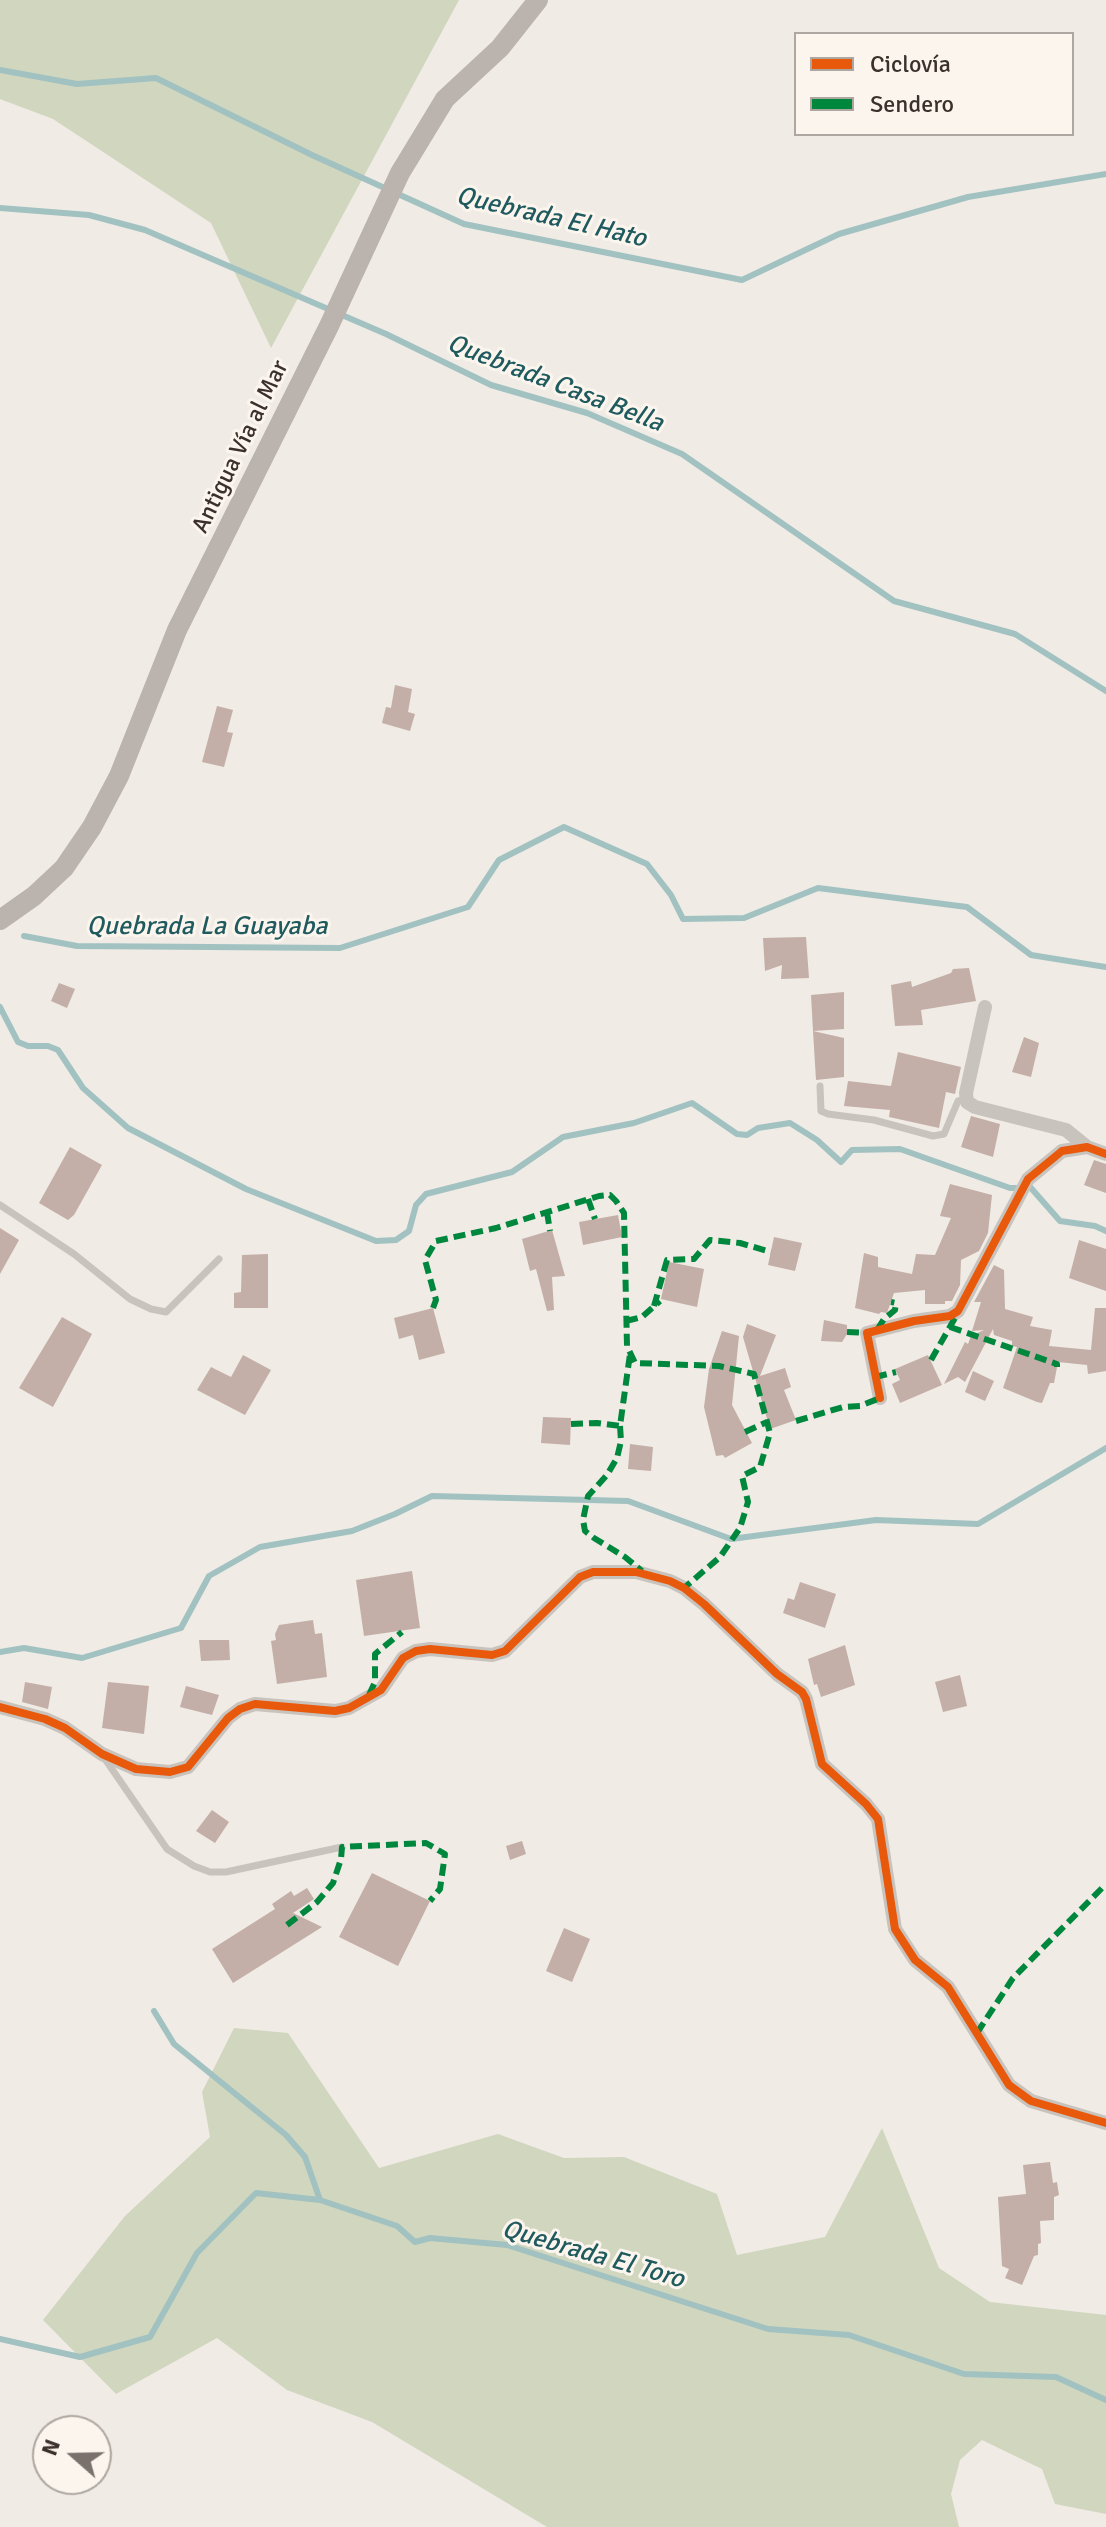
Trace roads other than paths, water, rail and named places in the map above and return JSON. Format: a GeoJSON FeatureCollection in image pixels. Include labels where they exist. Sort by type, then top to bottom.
{"type":"FeatureCollection","features":[{"type":"Feature","properties":{"kind":"main road","name":"Antigua Vía al Mar"},"geometry":{"type":"LineString","coordinates":[[0,920],[34,896],[64,868],[92,827],[119,776],[177,630],[329,326],[400,173],[445,99],[500,48],[538,0]]}},
{"type":"Feature","properties":{"kind":"street"},"geometry":{"type":"LineString","coordinates":[[985,1007],[967,1099],[975,1107],[1066,1130],[1087,1147],[1106,1154]]}},
{"type":"Feature","properties":{"kind":"street"},"geometry":{"type":"LineString","coordinates":[[880,1398],[867,1333],[950,1316],[958,1311],[1028,1179],[1062,1151],[1087,1147]]}},
{"type":"Feature","properties":{"kind":"street"},"geometry":{"type":"LineString","coordinates":[[0,1707],[45,1719],[65,1728],[102,1754],[136,1769],[153,1772],[182,1769],[188,1767],[228,1718],[240,1709],[255,1704],[335,1711],[349,1708],[381,1690],[403,1658],[416,1651],[430,1649],[492,1655],[505,1651],[580,1577],[607,1571],[659,1577],[684,1588],[777,1674],[802,1692],[822,1764],[878,1819],[895,1929],[915,1960],[948,1987],[1009,2085],[1031,2101],[1106,2123]]}},
{"type":"Feature","properties":{"kind":"lane"},"geometry":{"type":"LineString","coordinates":[[820,1086],[821,1111],[874,1120],[933,1136],[944,1134],[958,1101],[967,1099]]}},
{"type":"Feature","properties":{"kind":"lane"},"geometry":{"type":"LineString","coordinates":[[0,1205],[74,1254],[130,1299],[151,1309],[166,1312],[219,1259]]}},
{"type":"Feature","properties":{"kind":"lane"},"geometry":{"type":"LineString","coordinates":[[102,1754],[167,1849],[194,1866],[210,1872],[226,1872],[342,1847]]}},
{"type":"Feature","properties":{"kind":"waterway","name":"Quebrada El Hato"},"geometry":{"type":"LineString","coordinates":[[0,70],[77,84],[156,78],[312,155],[464,224],[742,280],[839,234],[968,197],[1106,174]]}},
{"type":"Feature","properties":{"kind":"waterway","name":"Quebrada Casa Bella"},"geometry":{"type":"LineString","coordinates":[[0,208],[89,215],[145,230],[386,334],[491,385],[587,413],[682,454],[894,601],[1015,634],[1106,691]]}},
{"type":"Feature","properties":{"kind":"waterway","name":"Quebrada La Guayaba"},"geometry":{"type":"LineString","coordinates":[[24,936],[77,946],[340,948],[468,907],[499,860],[564,827],[647,864],[671,895],[683,919],[744,918],[818,888],[967,907],[1031,955],[1106,967]]}},
{"type":"Feature","properties":{"kind":"waterway"},"geometry":{"type":"LineString","coordinates":[[0,1007],[18,1042],[58,1050],[83,1088],[128,1128],[246,1189],[376,1241],[396,1240],[409,1231],[416,1205],[426,1194],[512,1172],[563,1137],[634,1123],[692,1103],[737,1134],[747,1135],[758,1128],[790,1123],[817,1140],[841,1162],[852,1150],[900,1149],[1010,1188],[1031,1188],[1060,1221],[1095,1226],[1106,1231]]}},
{"type":"Feature","properties":{"kind":"waterway"},"geometry":{"type":"LineString","coordinates":[[0,1652],[24,1648],[82,1658],[181,1628],[209,1576],[260,1547],[352,1531],[432,1496],[628,1501],[731,1539],[876,1520],[978,1524],[1106,1448]]}},
{"type":"Feature","properties":{"kind":"waterway","name":"Quebrada El Toro"},"geometry":{"type":"LineString","coordinates":[[154,2011],[174,2044],[286,2135],[305,2157],[320,2200],[397,2226],[415,2242],[430,2238],[507,2245],[768,2329],[849,2335],[964,2374],[1056,2377],[1106,2400]]}},
{"type":"Feature","properties":{"kind":"waterway"},"geometry":{"type":"LineString","coordinates":[[0,2339],[80,2357],[150,2337],[197,2253],[256,2193],[320,2200]]}}]}
